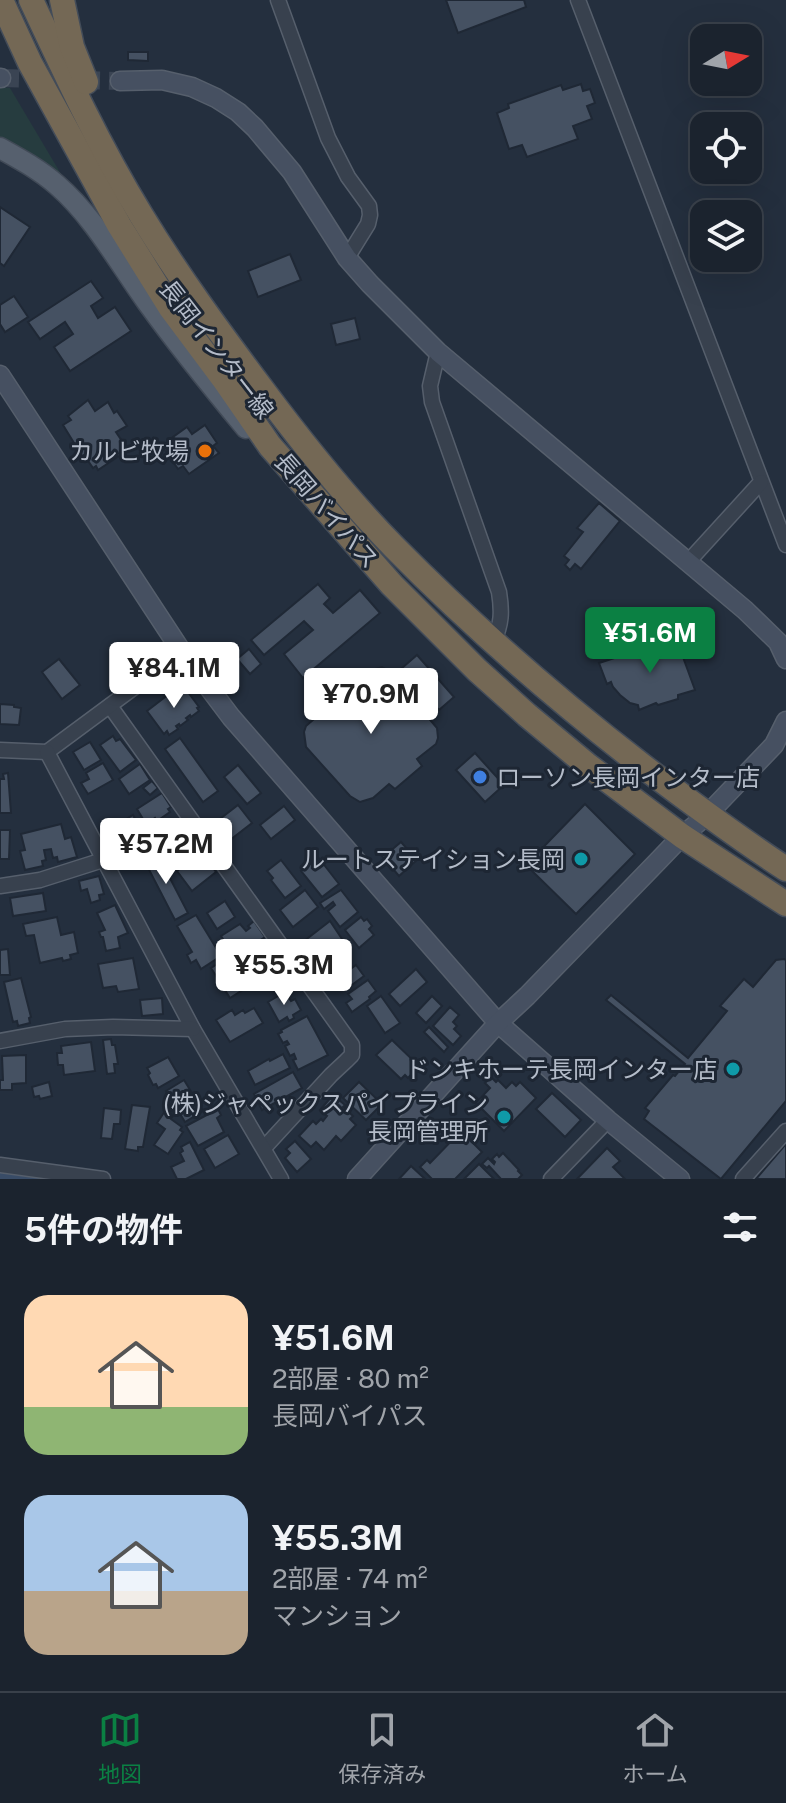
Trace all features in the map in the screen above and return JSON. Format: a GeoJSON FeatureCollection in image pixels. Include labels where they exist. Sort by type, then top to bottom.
{"type":"FeatureCollection","features":[{"type":"Feature","properties":{"kind":"highway","name":"長岡バイパス"},"geometry":{"type":"LineString","coordinates":[[1,0],[30,63],[119,225],[170,307],[270,446],[392,585],[466,660],[527,715],[682,836],[786,904]]}},
{"type":"Feature","properties":{"kind":"highway","name":"長岡バイパス"},"geometry":{"type":"LineString","coordinates":[[31,0],[81,107],[141,214],[189,289],[293,430],[392,545],[493,642],[606,737],[706,816],[786,869]]}},
{"type":"Feature","properties":{"kind":"highway"},"geometry":{"type":"LineString","coordinates":[[62,0],[80,68],[109,130],[201,285],[246,369]]}},
{"type":"Feature","properties":{"kind":"main road","name":"長岡インター線"},"geometry":{"type":"LineString","coordinates":[[0,148],[45,175],[74,203],[96,228],[148,304],[210,385],[335,537],[392,585]]}},
{"type":"Feature","properties":{"kind":"street"},"geometry":{"type":"LineString","coordinates":[[278,0],[328,138],[348,177],[369,206],[368,224],[347,258]]}},
{"type":"Feature","properties":{"kind":"street"},"geometry":{"type":"LineString","coordinates":[[578,0],[786,545]]}},
{"type":"Feature","properties":{"kind":"street"},"geometry":{"type":"LineString","coordinates":[[120,81],[162,80],[192,87],[238,112],[265,138],[292,172],[347,258],[438,352],[765,629],[778,642],[786,659]]}},
{"type":"Feature","properties":{"kind":"street"},"geometry":{"type":"LineString","coordinates":[[438,352],[430,386],[432,402],[499,592],[502,612],[500,630],[493,642]]}},
{"type":"Feature","properties":{"kind":"street"},"geometry":{"type":"LineString","coordinates":[[0,375],[182,652],[231,717],[498,1023],[680,1179]]}},
{"type":"Feature","properties":{"kind":"street"},"geometry":{"type":"LineString","coordinates":[[688,562],[761,482]]}},
{"type":"Feature","properties":{"kind":"street"},"geometry":{"type":"LineString","coordinates":[[0,750],[47,752],[182,652]]}},
{"type":"Feature","properties":{"kind":"street"},"geometry":{"type":"LineString","coordinates":[[110,706],[352,1045],[352,1055],[264,1148]]}},
{"type":"Feature","properties":{"kind":"street"},"geometry":{"type":"LineString","coordinates":[[357,1179],[498,1023],[774,745],[786,723]]}},
{"type":"Feature","properties":{"kind":"street"},"geometry":{"type":"LineString","coordinates":[[47,752],[193,1029],[281,1179]]}},
{"type":"Feature","properties":{"kind":"street"},"geometry":{"type":"LineString","coordinates":[[0,886],[40,880],[103,860]]}},
{"type":"Feature","properties":{"kind":"street"},"geometry":{"type":"LineString","coordinates":[[0,1041],[65,1029],[193,1029]]}},
{"type":"Feature","properties":{"kind":"street"},"geometry":{"type":"LineString","coordinates":[[551,1179],[608,1120]]}},
{"type":"Feature","properties":{"kind":"street"},"geometry":{"type":"LineString","coordinates":[[743,1179],[786,1131]]}},
{"type":"Feature","properties":{"kind":"street"},"geometry":{"type":"LineString","coordinates":[[0,1165],[103,1179]]}},
{"type":"Feature","properties":{"kind":"green space"},"geometry":{"type":"Polygon","coordinates":[[[0,87],[10,88],[60,175],[0,137],[0,87]]]}},
{"type":"Feature","properties":{"kind":"building"},"geometry":{"type":"Polygon","coordinates":[[[446,0],[524,0],[526,7],[458,33],[446,0]]]}},
{"type":"Feature","properties":{"kind":"building"},"geometry":{"type":"Polygon","coordinates":[[[128,52],[148,52],[148,61],[128,60],[128,52]]]}},
{"type":"Feature","properties":{"kind":"building"},"geometry":{"type":"Polygon","coordinates":[[[581,84],[583,91],[590,89],[595,103],[587,106],[592,119],[573,126],[578,139],[527,157],[522,145],[509,149],[497,113],[509,108],[508,104],[561,85],[563,90],[581,84]]]}},
{"type":"Feature","properties":{"kind":"building"},"geometry":{"type":"Polygon","coordinates":[[[0,207],[30,227],[4,266],[0,263],[0,207]]]}},
{"type":"Feature","properties":{"kind":"building"},"geometry":{"type":"Polygon","coordinates":[[[290,254],[301,280],[258,297],[248,271],[290,254]]]}},
{"type":"Feature","properties":{"kind":"building"},"geometry":{"type":"Polygon","coordinates":[[[91,281],[103,298],[91,306],[98,318],[115,307],[131,331],[70,371],[54,347],[73,334],[65,322],[40,339],[28,322],[91,281]]]}},
{"type":"Feature","properties":{"kind":"building"},"geometry":{"type":"Polygon","coordinates":[[[14,296],[28,317],[5,332],[0,324],[0,305],[14,296]]]}},
{"type":"Feature","properties":{"kind":"building"},"geometry":{"type":"Polygon","coordinates":[[[355,318],[360,339],[336,345],[331,324],[355,318]]]}},
{"type":"Feature","properties":{"kind":"building"},"geometry":{"type":"Polygon","coordinates":[[[88,400],[95,411],[108,402],[127,426],[116,432],[128,450],[98,470],[82,456],[63,425],[71,420],[68,416],[88,400]]]}},
{"type":"Feature","properties":{"kind":"building"},"geometry":{"type":"Polygon","coordinates":[[[205,425],[217,443],[213,446],[219,453],[189,474],[183,466],[178,469],[164,449],[176,440],[173,437],[187,427],[192,434],[205,425]]]}},
{"type":"Feature","properties":{"kind":"building"},"geometry":{"type":"Polygon","coordinates":[[[599,503],[620,521],[581,569],[575,564],[570,570],[565,565],[569,560],[564,556],[583,532],[577,528],[599,503]]]}},
{"type":"Feature","properties":{"kind":"building"},"geometry":{"type":"Polygon","coordinates":[[[318,584],[330,598],[324,604],[333,613],[360,590],[380,613],[303,678],[284,654],[313,630],[304,621],[264,655],[251,640],[318,584]]]}},
{"type":"Feature","properties":{"kind":"building"},"geometry":{"type":"Polygon","coordinates":[[[676,638],[695,690],[678,695],[678,699],[639,710],[638,705],[620,695],[611,682],[607,684],[599,663],[676,638]]]}},
{"type":"Feature","properties":{"kind":"building"},"geometry":{"type":"Polygon","coordinates":[[[249,649],[261,664],[250,674],[237,659],[249,649]]]}},
{"type":"Feature","properties":{"kind":"building"},"geometry":{"type":"Polygon","coordinates":[[[417,655],[454,697],[439,710],[402,668],[417,655]]]}},
{"type":"Feature","properties":{"kind":"building"},"geometry":{"type":"Polygon","coordinates":[[[59,659],[80,685],[62,699],[42,672],[59,659]]]}},
{"type":"Feature","properties":{"kind":"building"},"geometry":{"type":"Polygon","coordinates":[[[382,667],[389,671],[437,728],[438,738],[436,744],[417,759],[422,766],[395,789],[389,784],[373,798],[360,802],[350,796],[306,747],[304,732],[306,726],[369,671],[382,667]]]}},
{"type":"Feature","properties":{"kind":"building"},"geometry":{"type":"Polygon","coordinates":[[[182,684],[199,711],[176,726],[178,729],[169,735],[167,731],[164,734],[147,711],[182,684]]]}},
{"type":"Feature","properties":{"kind":"building"},"geometry":{"type":"Polygon","coordinates":[[[0,704],[21,708],[19,725],[0,724],[0,704]]]}},
{"type":"Feature","properties":{"kind":"building"},"geometry":{"type":"Polygon","coordinates":[[[113,736],[116,741],[120,739],[136,760],[120,772],[100,745],[113,736]]]}},
{"type":"Feature","properties":{"kind":"building"},"geometry":{"type":"Polygon","coordinates":[[[180,738],[218,791],[203,802],[165,749],[180,738]]]}},
{"type":"Feature","properties":{"kind":"building"},"geometry":{"type":"Polygon","coordinates":[[[90,742],[101,760],[84,770],[73,752],[90,742]]]}},
{"type":"Feature","properties":{"kind":"building","name":"ローソン長岡インター店"},"geometry":{"type":"Polygon","coordinates":[[[475,753],[504,785],[485,802],[456,770],[475,753]]]}},
{"type":"Feature","properties":{"kind":"building"},"geometry":{"type":"Polygon","coordinates":[[[103,763],[113,780],[88,794],[81,783],[89,779],[86,773],[103,763]]]}},
{"type":"Feature","properties":{"kind":"building"},"geometry":{"type":"Polygon","coordinates":[[[140,764],[150,780],[129,794],[119,779],[140,764]]]}},
{"type":"Feature","properties":{"kind":"building"},"geometry":{"type":"Polygon","coordinates":[[[238,765],[261,793],[247,804],[224,777],[238,765]]]}},
{"type":"Feature","properties":{"kind":"building"},"geometry":{"type":"Polygon","coordinates":[[[8,773],[11,813],[0,813],[0,779],[8,773]]]}},
{"type":"Feature","properties":{"kind":"building"},"geometry":{"type":"Polygon","coordinates":[[[152,781],[158,788],[150,795],[143,788],[152,781]]]}},
{"type":"Feature","properties":{"kind":"building"},"geometry":{"type":"Polygon","coordinates":[[[162,793],[171,807],[168,809],[170,812],[146,824],[137,809],[162,793]]]}},
{"type":"Feature","properties":{"kind":"building","name":"ルートステイション長岡"},"geometry":{"type":"Polygon","coordinates":[[[585,804],[635,854],[576,914],[526,865],[585,804]]]}},
{"type":"Feature","properties":{"kind":"building"},"geometry":{"type":"Polygon","coordinates":[[[238,805],[252,823],[230,840],[216,822],[238,805]]]}},
{"type":"Feature","properties":{"kind":"building"},"geometry":{"type":"Polygon","coordinates":[[[284,806],[295,820],[271,839],[260,825],[284,806]]]}},
{"type":"Feature","properties":{"kind":"building"},"geometry":{"type":"Polygon","coordinates":[[[133,815],[149,845],[131,854],[118,824],[133,815]]]}},
{"type":"Feature","properties":{"kind":"building"},"geometry":{"type":"Polygon","coordinates":[[[61,824],[65,839],[71,837],[77,857],[58,862],[57,857],[53,858],[51,849],[44,850],[46,860],[42,861],[43,866],[25,870],[20,851],[25,850],[21,834],[61,824]]]}},
{"type":"Feature","properties":{"kind":"building"},"geometry":{"type":"Polygon","coordinates":[[[181,824],[194,842],[181,851],[167,833],[181,824]]]}},
{"type":"Feature","properties":{"kind":"building"},"geometry":{"type":"Polygon","coordinates":[[[0,830],[10,830],[9,859],[0,859],[0,830]]]}},
{"type":"Feature","properties":{"kind":"building"},"geometry":{"type":"Polygon","coordinates":[[[401,842],[417,860],[399,876],[381,855],[401,842]]]}},
{"type":"Feature","properties":{"kind":"building"},"geometry":{"type":"Polygon","coordinates":[[[199,850],[216,872],[192,891],[177,871],[199,850]]]}},
{"type":"Feature","properties":{"kind":"building"},"geometry":{"type":"Polygon","coordinates":[[[156,851],[188,913],[175,920],[143,858],[156,851]]]}},
{"type":"Feature","properties":{"kind":"building"},"geometry":{"type":"Polygon","coordinates":[[[318,857],[339,884],[322,897],[301,871],[318,857]]]}},
{"type":"Feature","properties":{"kind":"building"},"geometry":{"type":"Polygon","coordinates":[[[281,860],[301,886],[285,898],[267,871],[281,860]]]}},
{"type":"Feature","properties":{"kind":"building"},"geometry":{"type":"Polygon","coordinates":[[[99,876],[104,894],[99,895],[100,900],[91,903],[87,889],[81,891],[79,881],[99,876]]]}},
{"type":"Feature","properties":{"kind":"building"},"geometry":{"type":"Polygon","coordinates":[[[305,890],[318,907],[293,927],[280,910],[305,890]]]}},
{"type":"Feature","properties":{"kind":"building"},"geometry":{"type":"Polygon","coordinates":[[[341,890],[358,912],[340,927],[328,911],[335,905],[333,902],[324,909],[320,903],[341,890]]]}},
{"type":"Feature","properties":{"kind":"building"},"geometry":{"type":"Polygon","coordinates":[[[43,893],[46,911],[13,916],[10,898],[43,893]]]}},
{"type":"Feature","properties":{"kind":"building"},"geometry":{"type":"Polygon","coordinates":[[[225,901],[235,917],[217,929],[207,913],[225,901]]]}},
{"type":"Feature","properties":{"kind":"building"},"geometry":{"type":"Polygon","coordinates":[[[115,905],[128,933],[118,937],[120,948],[106,951],[99,932],[105,930],[97,913],[115,905]]]}},
{"type":"Feature","properties":{"kind":"building"},"geometry":{"type":"Polygon","coordinates":[[[196,915],[221,956],[201,969],[196,960],[191,963],[187,955],[192,952],[177,926],[196,915]]]}},
{"type":"Feature","properties":{"kind":"building"},"geometry":{"type":"Polygon","coordinates":[[[57,917],[61,935],[74,932],[78,953],[70,955],[71,959],[40,963],[34,935],[26,936],[23,924],[57,917]]]}},
{"type":"Feature","properties":{"kind":"building"},"geometry":{"type":"Polygon","coordinates":[[[361,917],[364,921],[367,919],[374,935],[359,948],[345,930],[361,917]]]}},
{"type":"Feature","properties":{"kind":"building"},"geometry":{"type":"Polygon","coordinates":[[[254,921],[265,937],[235,957],[221,936],[240,924],[246,931],[254,921]]]}},
{"type":"Feature","properties":{"kind":"building"},"geometry":{"type":"Polygon","coordinates":[[[330,921],[342,939],[316,958],[310,950],[306,954],[299,945],[330,921]]]}},
{"type":"Feature","properties":{"kind":"building"},"geometry":{"type":"Polygon","coordinates":[[[265,943],[280,962],[262,977],[247,957],[265,943]]]}},
{"type":"Feature","properties":{"kind":"building"},"geometry":{"type":"Polygon","coordinates":[[[8,949],[10,975],[0,975],[0,950],[8,949]]]}},
{"type":"Feature","properties":{"kind":"building"},"geometry":{"type":"Polygon","coordinates":[[[133,958],[139,989],[118,992],[116,986],[103,988],[98,964],[133,958]]]}},
{"type":"Feature","properties":{"kind":"building","name":"ドンキホーテ長岡インター店"},"geometry":{"type":"Polygon","coordinates":[[[784,959],[786,1101],[721,1179],[644,1119],[649,1111],[645,1108],[685,1064],[606,1000],[611,995],[688,1058],[727,1011],[720,1006],[744,979],[753,987],[776,960],[784,959]]]}},
{"type":"Feature","properties":{"kind":"building"},"geometry":{"type":"Polygon","coordinates":[[[222,961],[241,991],[230,998],[211,968],[222,961]]]}},
{"type":"Feature","properties":{"kind":"building"},"geometry":{"type":"Polygon","coordinates":[[[356,965],[364,976],[345,990],[341,984],[335,989],[329,979],[346,966],[349,970],[356,965]]]}},
{"type":"Feature","properties":{"kind":"building"},"geometry":{"type":"Polygon","coordinates":[[[416,969],[427,982],[400,1006],[389,994],[416,969]]]}},
{"type":"Feature","properties":{"kind":"building"},"geometry":{"type":"Polygon","coordinates":[[[21,978],[31,1017],[30,1023],[18,1026],[17,1021],[13,1022],[4,982],[21,978]]]}},
{"type":"Feature","properties":{"kind":"building"},"geometry":{"type":"Polygon","coordinates":[[[368,980],[376,991],[352,1012],[346,1003],[352,999],[348,994],[368,980]]]}},
{"type":"Feature","properties":{"kind":"building"},"geometry":{"type":"Polygon","coordinates":[[[285,992],[291,1001],[295,999],[301,1010],[289,1021],[287,1017],[279,1022],[268,1002],[285,992]]]}},
{"type":"Feature","properties":{"kind":"building"},"geometry":{"type":"Polygon","coordinates":[[[381,996],[400,1023],[385,1033],[367,1006],[381,996]]]}},
{"type":"Feature","properties":{"kind":"building"},"geometry":{"type":"Polygon","coordinates":[[[432,996],[442,1006],[426,1023],[416,1013],[432,996]]]}},
{"type":"Feature","properties":{"kind":"building"},"geometry":{"type":"Polygon","coordinates":[[[162,998],[163,1014],[142,1016],[140,1000],[162,998]]]}},
{"type":"Feature","properties":{"kind":"building"},"geometry":{"type":"Polygon","coordinates":[[[450,1007],[459,1015],[453,1022],[457,1026],[454,1029],[461,1036],[453,1045],[433,1026],[450,1007]]]}},
{"type":"Feature","properties":{"kind":"building"},"geometry":{"type":"Polygon","coordinates":[[[254,1008],[263,1023],[230,1042],[216,1020],[232,1010],[235,1015],[254,1008]]]}},
{"type":"Feature","properties":{"kind":"building"},"geometry":{"type":"Polygon","coordinates":[[[307,1016],[328,1055],[298,1070],[293,1060],[296,1059],[294,1054],[290,1056],[285,1046],[289,1044],[287,1041],[283,1043],[278,1034],[307,1016]]]}},
{"type":"Feature","properties":{"kind":"building"},"geometry":{"type":"Polygon","coordinates":[[[429,1027],[448,1047],[444,1052],[424,1032],[429,1027]]]}},
{"type":"Feature","properties":{"kind":"building"},"geometry":{"type":"Polygon","coordinates":[[[111,1039],[118,1064],[114,1064],[115,1073],[107,1074],[103,1040],[111,1039]]]}},
{"type":"Feature","properties":{"kind":"building"},"geometry":{"type":"Polygon","coordinates":[[[392,1040],[419,1066],[408,1078],[405,1075],[401,1079],[376,1055],[392,1040]]]}},
{"type":"Feature","properties":{"kind":"building"},"geometry":{"type":"Polygon","coordinates":[[[91,1042],[95,1071],[64,1075],[63,1065],[58,1065],[57,1053],[62,1053],[61,1046],[91,1042]]]}},
{"type":"Feature","properties":{"kind":"building"},"geometry":{"type":"Polygon","coordinates":[[[283,1054],[290,1068],[255,1085],[248,1071],[283,1054]]]}},
{"type":"Feature","properties":{"kind":"building"},"geometry":{"type":"Polygon","coordinates":[[[26,1055],[26,1083],[12,1084],[12,1090],[0,1090],[0,1080],[3,1080],[2,1056],[26,1055]]]}},
{"type":"Feature","properties":{"kind":"building"},"geometry":{"type":"Polygon","coordinates":[[[168,1057],[179,1076],[158,1088],[156,1084],[153,1085],[147,1068],[168,1057]]]}},
{"type":"Feature","properties":{"kind":"building"},"geometry":{"type":"Polygon","coordinates":[[[293,1072],[302,1088],[262,1110],[254,1094],[293,1072]]]}},
{"type":"Feature","properties":{"kind":"building","name":"(株)ジャペックスパイプライン 長岡管理所"},"geometry":{"type":"Polygon","coordinates":[[[491,1077],[506,1088],[512,1082],[516,1086],[520,1082],[536,1098],[504,1131],[476,1103],[490,1088],[485,1083],[491,1077]]]}},
{"type":"Feature","properties":{"kind":"building"},"geometry":{"type":"Polygon","coordinates":[[[184,1080],[203,1111],[185,1122],[166,1091],[184,1080]]]}},
{"type":"Feature","properties":{"kind":"building"},"geometry":{"type":"Polygon","coordinates":[[[49,1082],[52,1096],[34,1097],[32,1087],[49,1082]]]}},
{"type":"Feature","properties":{"kind":"building"},"geometry":{"type":"Polygon","coordinates":[[[359,1082],[382,1104],[366,1120],[343,1098],[359,1082]]]}},
{"type":"Feature","properties":{"kind":"building"},"geometry":{"type":"Polygon","coordinates":[[[552,1093],[581,1120],[565,1137],[536,1109],[552,1093]]]}},
{"type":"Feature","properties":{"kind":"building"},"geometry":{"type":"Polygon","coordinates":[[[333,1095],[345,1105],[343,1107],[353,1116],[350,1119],[356,1125],[341,1141],[336,1136],[324,1150],[316,1142],[311,1147],[299,1136],[313,1121],[316,1124],[321,1119],[323,1121],[327,1116],[320,1110],[333,1095]]]}},
{"type":"Feature","properties":{"kind":"building"},"geometry":{"type":"Polygon","coordinates":[[[132,1105],[150,1107],[143,1147],[138,1147],[138,1151],[125,1149],[132,1105]]]}},
{"type":"Feature","properties":{"kind":"building"},"geometry":{"type":"Polygon","coordinates":[[[104,1108],[121,1110],[120,1124],[114,1124],[112,1139],[101,1138],[104,1108]]]}},
{"type":"Feature","properties":{"kind":"building"},"geometry":{"type":"Polygon","coordinates":[[[218,1109],[221,1115],[217,1118],[224,1132],[198,1146],[186,1126],[218,1109]]]}},
{"type":"Feature","properties":{"kind":"building"},"geometry":{"type":"Polygon","coordinates":[[[165,1111],[173,1116],[171,1119],[182,1127],[180,1130],[183,1132],[168,1154],[154,1145],[165,1129],[157,1123],[165,1111]]]}},
{"type":"Feature","properties":{"kind":"building"},"geometry":{"type":"Polygon","coordinates":[[[461,1131],[482,1152],[455,1179],[432,1179],[420,1167],[427,1160],[430,1163],[461,1131]]]}},
{"type":"Feature","properties":{"kind":"building"},"geometry":{"type":"Polygon","coordinates":[[[228,1135],[239,1154],[215,1168],[204,1149],[228,1135]]]}},
{"type":"Feature","properties":{"kind":"building"},"geometry":{"type":"Polygon","coordinates":[[[295,1141],[311,1159],[297,1172],[285,1158],[290,1153],[286,1149],[295,1141]]]}},
{"type":"Feature","properties":{"kind":"building"},"geometry":{"type":"Polygon","coordinates":[[[190,1142],[204,1170],[186,1179],[177,1179],[171,1167],[184,1161],[181,1147],[190,1142]]]}},
{"type":"Feature","properties":{"kind":"building"},"geometry":{"type":"Polygon","coordinates":[[[786,1144],[786,1179],[756,1179],[786,1144]]]}},
{"type":"Feature","properties":{"kind":"building"},"geometry":{"type":"Polygon","coordinates":[[[607,1148],[620,1161],[613,1167],[625,1179],[577,1179],[607,1148]]]}},
{"type":"Feature","properties":{"kind":"building"},"geometry":{"type":"Polygon","coordinates":[[[503,1153],[522,1175],[518,1179],[501,1179],[489,1166],[487,1168],[482,1164],[488,1158],[494,1164],[492,1159],[503,1153]]]}},
{"type":"Feature","properties":{"kind":"building"},"geometry":{"type":"Polygon","coordinates":[[[479,1164],[494,1179],[464,1179],[479,1164]]]}},
{"type":"Feature","properties":{"kind":"building"},"geometry":{"type":"Polygon","coordinates":[[[411,1166],[425,1179],[399,1179],[411,1166]]]}},
{"type":"Feature","properties":{"kind":"waterway"},"geometry":{"type":"LineString","coordinates":[[0,1175],[25,1179]]}},
{"type":"Feature","properties":{"kind":"tunnel"},"geometry":{"type":"LineString","coordinates":[[1,78],[120,81]]}},
{"type":"Feature","properties":{"kind":"place","name":"カルビ牧場"},"geometry":{"type":"Point","coordinates":[205,451]}},
{"type":"Feature","properties":{"kind":"place","name":"ローソン長岡インター店"},"geometry":{"type":"Point","coordinates":[480,777]}},
{"type":"Feature","properties":{"kind":"place","name":"ルートステイション長岡"},"geometry":{"type":"Point","coordinates":[581,859]}},
{"type":"Feature","properties":{"kind":"place","name":"ドンキホーテ長岡インター店"},"geometry":{"type":"Point","coordinates":[733,1069]}},
{"type":"Feature","properties":{"kind":"place","name":"(株)ジャペックスパイプライン 長岡管理所"},"geometry":{"type":"Point","coordinates":[504,1117]}}]}
